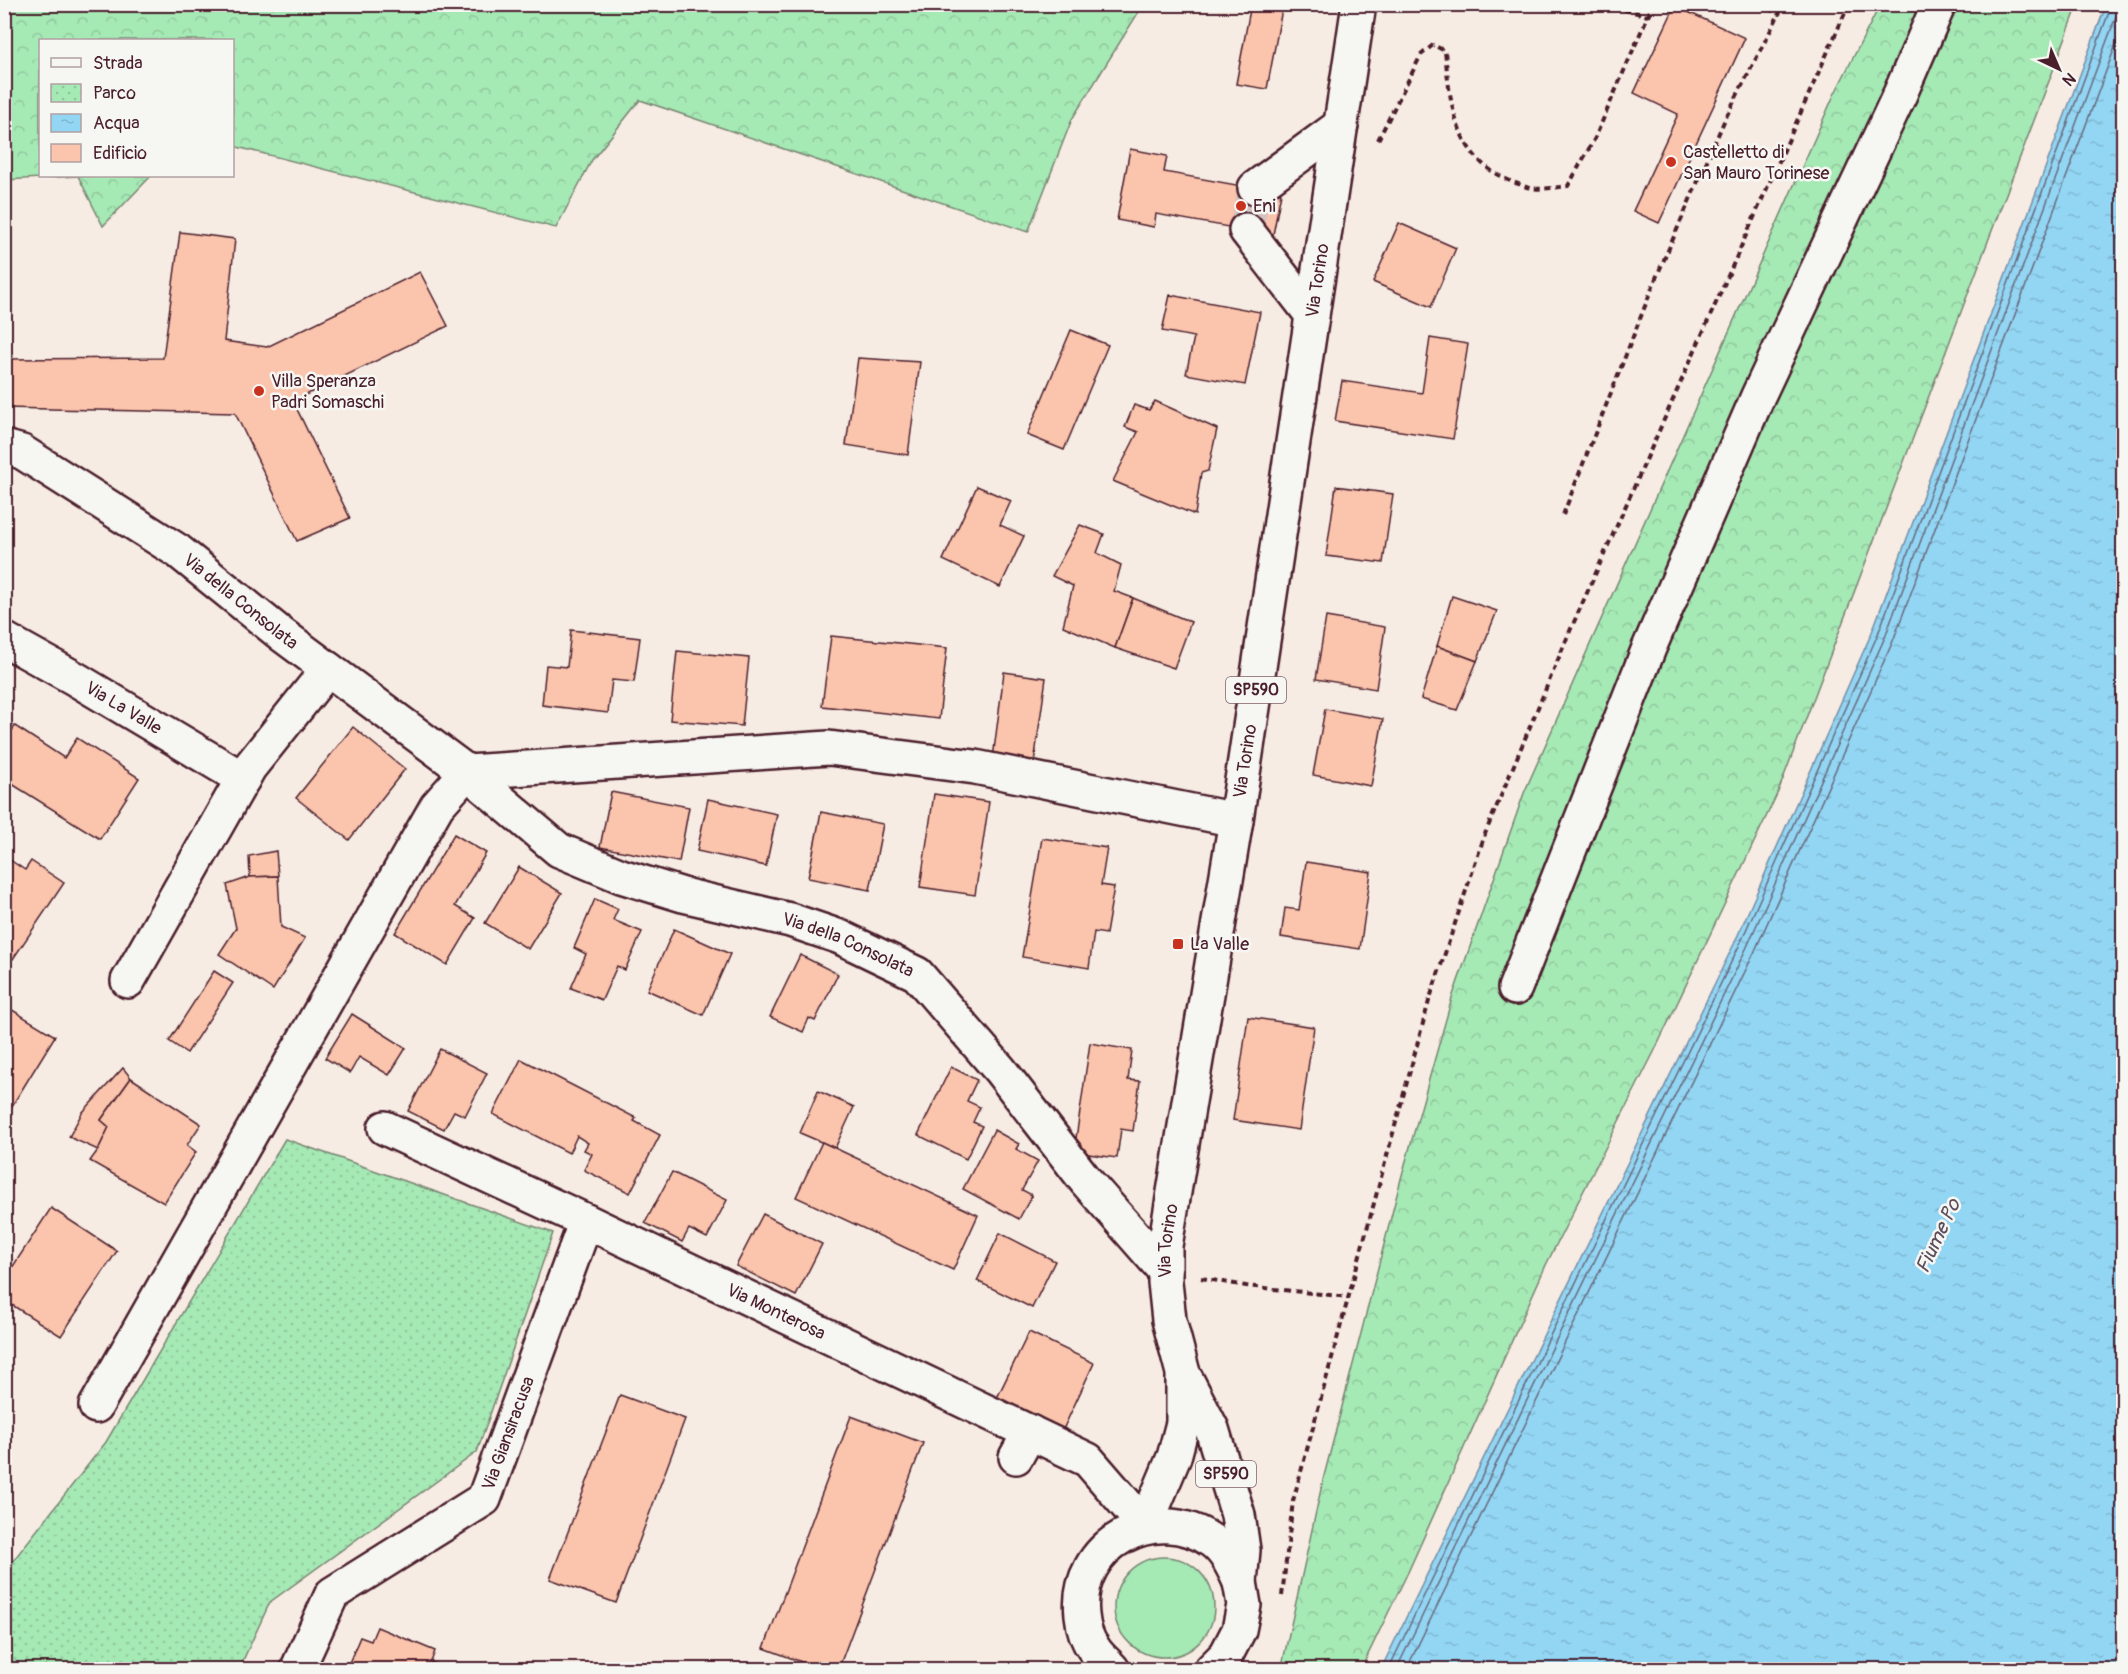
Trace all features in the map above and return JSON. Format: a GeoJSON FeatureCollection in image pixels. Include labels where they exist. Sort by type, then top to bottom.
{"type":"FeatureCollection","features":[{"type":"Feature","properties":{"kind":"street","name":"Via Torino"},"geometry":{"type":"LineString","coordinates":[[1221,1665],[1239,1630],[1244,1605],[1240,1582],[1243,1550],[1238,1515],[1212,1429],[1183,1373],[1169,1320],[1165,1246],[1236,820],[1359,4]]}},
{"type":"Feature","properties":{"kind":"street"},"geometry":{"type":"LineString","coordinates":[[1515,988],[1653,637],[1758,396],[1900,94],[1939,4]]}},
{"type":"Feature","properties":{"kind":"street"},"geometry":{"type":"LineString","coordinates":[[1255,188],[1341,125]]}},
{"type":"Feature","properties":{"kind":"street"},"geometry":{"type":"LineString","coordinates":[[1246,230],[1312,315]]}},
{"type":"Feature","properties":{"kind":"street","name":"Via della Consolata"},"geometry":{"type":"LineString","coordinates":[[4,447],[22,452],[178,550],[281,634],[467,772],[559,850],[621,876],[683,895],[790,920],[840,937],[917,974],[1000,1070],[1086,1181],[1166,1271]]}},
{"type":"Feature","properties":{"kind":"street","name":"Via La Valle"},"geometry":{"type":"LineString","coordinates":[[4,639],[243,779]]}},
{"type":"Feature","properties":{"kind":"street"},"geometry":{"type":"LineString","coordinates":[[128,981],[249,768],[328,669]]}},
{"type":"Feature","properties":{"kind":"street"},"geometry":{"type":"LineString","coordinates":[[96,1406],[437,806],[467,772],[829,748],[975,767],[1236,820]]}},
{"type":"Feature","properties":{"kind":"street","name":"Via Monterosa"},"geometry":{"type":"LineString","coordinates":[[385,1128],[586,1221],[1023,1444],[1088,1460],[1146,1526]]}},
{"type":"Feature","properties":{"kind":"street","name":"Via Giansiracusa"},"geometry":{"type":"LineString","coordinates":[[297,1670],[332,1594],[484,1499],[586,1221]]}},
{"type":"Feature","properties":{"kind":"street","name":"Via Torino"},"geometry":{"type":"LineString","coordinates":[[1146,1526],[1174,1457],[1183,1423],[1183,1373]]}},
{"type":"Feature","properties":{"kind":"street","name":"Via Torino"},"geometry":{"type":"LineString","coordinates":[[1100,1662],[1083,1626],[1081,1606],[1085,1580],[1097,1557],[1121,1536],[1146,1526],[1172,1525],[1193,1530],[1213,1542],[1230,1561],[1240,1582]]}},
{"type":"Feature","properties":{"kind":"path"},"geometry":{"type":"LineString","coordinates":[[1377,141],[1420,55],[1433,45],[1445,51],[1455,121],[1468,148],[1490,170],[1532,189],[1568,186],[1596,138],[1653,4]]}},
{"type":"Feature","properties":{"kind":"path"},"geometry":{"type":"LineString","coordinates":[[1758,4],[1779,14]]}},
{"type":"Feature","properties":{"kind":"path"},"geometry":{"type":"LineString","coordinates":[[1563,515],[1656,278],[1725,118],[1785,4]]}},
{"type":"Feature","properties":{"kind":"path"},"geometry":{"type":"LineString","coordinates":[[1281,1604],[1293,1501],[1429,1001],[1485,834],[1570,631],[1849,4]]}},
{"type":"Feature","properties":{"kind":"path"},"geometry":{"type":"LineString","coordinates":[[1614,7],[1648,16]]}},
{"type":"Feature","properties":{"kind":"path"},"geometry":{"type":"LineString","coordinates":[[1166,1271],[1246,1286],[1349,1297]]}},
{"type":"Feature","properties":{"kind":"green space"},"geometry":{"type":"Polygon","coordinates":[[[5,4],[1143,4],[1072,119],[1028,232],[640,100],[592,160],[556,228],[234,146],[234,39],[39,39],[39,177],[60,177],[5,180],[5,4]]]}},
{"type":"Feature","properties":{"kind":"green space"},"geometry":{"type":"Polygon","coordinates":[[[1880,5],[2078,5],[1778,792],[1654,1052],[1546,1265],[1409,1570],[1361,1669],[1281,1670],[1323,1480],[1402,1175],[1452,998],[1524,793],[1834,95],[1880,5]]]}},
{"type":"Feature","properties":{"kind":"green space"},"geometry":{"type":"Polygon","coordinates":[[[78,177],[150,177],[103,226],[78,177]]]}},
{"type":"Feature","properties":{"kind":"green space"},"geometry":{"type":"Polygon","coordinates":[[[285,1139],[553,1233],[477,1452],[270,1602],[239,1669],[5,1669],[5,1571],[106,1442],[285,1139]]]}},
{"type":"Feature","properties":{"kind":"green space"},"geometry":{"type":"Polygon","coordinates":[[[1164,1557],[1183,1561],[1199,1572],[1210,1588],[1214,1607],[1210,1626],[1199,1642],[1183,1653],[1164,1657],[1145,1653],[1129,1642],[1118,1626],[1114,1607],[1118,1588],[1129,1572],[1145,1561],[1164,1557]]]}},
{"type":"Feature","properties":{"kind":"water","name":"Fiume Po"},"geometry":{"type":"Polygon","coordinates":[[[2106,5],[2124,5],[2123,1669],[1381,1669],[1734,944],[1872,632],[2106,5]]]}},
{"type":"Feature","properties":{"kind":"building"},"geometry":{"type":"Polygon","coordinates":[[[1251,4],[1283,4],[1267,89],[1236,84],[1251,4]]]}},
{"type":"Feature","properties":{"kind":"building","name":"Castelletto di San Mauro Torinese"},"geometry":{"type":"Polygon","coordinates":[[[1675,6],[1745,38],[1659,223],[1633,211],[1678,114],[1634,93],[1675,6]]]}},
{"type":"Feature","properties":{"kind":"building"},"geometry":{"type":"Polygon","coordinates":[[[1130,149],[1167,156],[1164,172],[1281,193],[1273,235],[1156,214],[1154,227],[1117,220],[1130,149]]]}},
{"type":"Feature","properties":{"kind":"building"},"geometry":{"type":"Polygon","coordinates":[[[1399,223],[1456,248],[1431,307],[1373,282],[1399,223]]]}},
{"type":"Feature","properties":{"kind":"building"},"geometry":{"type":"Polygon","coordinates":[[[180,232],[235,239],[224,341],[267,347],[420,272],[448,326],[293,401],[350,518],[297,541],[235,413],[4,408],[4,359],[163,358],[180,232]]]}},
{"type":"Feature","properties":{"kind":"building"},"geometry":{"type":"Polygon","coordinates":[[[1170,295],[1260,312],[1245,385],[1186,374],[1194,337],[1162,331],[1170,295]]]}},
{"type":"Feature","properties":{"kind":"building"},"geometry":{"type":"Polygon","coordinates":[[[1071,330],[1108,345],[1064,450],[1027,435],[1071,330]]]}},
{"type":"Feature","properties":{"kind":"building"},"geometry":{"type":"Polygon","coordinates":[[[1430,338],[1468,344],[1453,439],[1335,421],[1342,381],[1422,393],[1430,338]]]}},
{"type":"Feature","properties":{"kind":"building"},"geometry":{"type":"Polygon","coordinates":[[[858,358],[920,362],[908,455],[846,445],[858,358]]]}},
{"type":"Feature","properties":{"kind":"building"},"geometry":{"type":"Polygon","coordinates":[[[1155,401],[1217,429],[1208,471],[1201,473],[1195,515],[1113,481],[1138,432],[1125,427],[1134,405],[1149,410],[1155,401]]]}},
{"type":"Feature","properties":{"kind":"building"},"geometry":{"type":"Polygon","coordinates":[[[977,486],[1011,501],[1000,525],[1024,536],[1000,587],[943,560],[977,486]]]}},
{"type":"Feature","properties":{"kind":"building"},"geometry":{"type":"Polygon","coordinates":[[[1336,486],[1393,494],[1383,563],[1326,556],[1336,486]]]}},
{"type":"Feature","properties":{"kind":"building"},"geometry":{"type":"Polygon","coordinates":[[[1080,525],[1104,534],[1097,553],[1121,565],[1114,591],[1133,598],[1115,648],[1063,626],[1073,586],[1052,576],[1080,525]]]}},
{"type":"Feature","properties":{"kind":"building"},"geometry":{"type":"Polygon","coordinates":[[[1452,596],[1497,611],[1477,661],[1437,646],[1452,596]]]}},
{"type":"Feature","properties":{"kind":"building"},"geometry":{"type":"Polygon","coordinates":[[[1133,598],[1191,622],[1174,668],[1115,648],[1133,598]]]}},
{"type":"Feature","properties":{"kind":"building"},"geometry":{"type":"Polygon","coordinates":[[[1326,617],[1385,627],[1376,689],[1316,679],[1326,617]]]}},
{"type":"Feature","properties":{"kind":"building"},"geometry":{"type":"Polygon","coordinates":[[[571,630],[640,638],[634,682],[612,680],[608,713],[542,705],[546,665],[567,667],[571,630]]]}},
{"type":"Feature","properties":{"kind":"building"},"geometry":{"type":"Polygon","coordinates":[[[831,636],[947,648],[939,719],[822,706],[831,636]]]}},
{"type":"Feature","properties":{"kind":"building"},"geometry":{"type":"Polygon","coordinates":[[[1437,646],[1477,661],[1457,710],[1421,699],[1437,646]]]}},
{"type":"Feature","properties":{"kind":"building"},"geometry":{"type":"Polygon","coordinates":[[[677,651],[749,658],[742,726],[670,720],[677,651]]]}},
{"type":"Feature","properties":{"kind":"building"},"geometry":{"type":"Polygon","coordinates":[[[1004,672],[1046,678],[1034,763],[993,758],[1004,672]]]}},
{"type":"Feature","properties":{"kind":"building"},"geometry":{"type":"Polygon","coordinates":[[[1325,709],[1383,719],[1371,786],[1313,775],[1325,709]]]}},
{"type":"Feature","properties":{"kind":"building"},"geometry":{"type":"Polygon","coordinates":[[[15,726],[64,758],[77,738],[139,778],[100,839],[4,779],[4,742],[15,726]]]}},
{"type":"Feature","properties":{"kind":"building"},"geometry":{"type":"Polygon","coordinates":[[[353,727],[405,769],[349,840],[296,798],[353,727]]]}},
{"type":"Feature","properties":{"kind":"building"},"geometry":{"type":"Polygon","coordinates":[[[611,792],[689,807],[679,862],[600,847],[611,792]]]}},
{"type":"Feature","properties":{"kind":"building"},"geometry":{"type":"Polygon","coordinates":[[[934,794],[989,802],[975,895],[920,887],[934,794]]]}},
{"type":"Feature","properties":{"kind":"building"},"geometry":{"type":"Polygon","coordinates":[[[708,799],[777,814],[766,866],[697,851],[708,799]]]}},
{"type":"Feature","properties":{"kind":"building"},"geometry":{"type":"Polygon","coordinates":[[[821,812],[883,824],[870,890],[808,878],[821,812]]]}},
{"type":"Feature","properties":{"kind":"building"},"geometry":{"type":"Polygon","coordinates":[[[454,834],[486,853],[455,906],[475,918],[447,965],[395,933],[454,834]]]}},
{"type":"Feature","properties":{"kind":"building"},"geometry":{"type":"Polygon","coordinates":[[[1042,838],[1107,848],[1101,885],[1114,887],[1106,934],[1094,932],[1089,968],[1022,957],[1042,838]]]}},
{"type":"Feature","properties":{"kind":"building"},"geometry":{"type":"Polygon","coordinates":[[[276,851],[278,876],[250,877],[249,856],[276,851]]]}},
{"type":"Feature","properties":{"kind":"building"},"geometry":{"type":"Polygon","coordinates":[[[4,856],[25,870],[31,861],[64,883],[13,959],[4,953],[4,856]]]}},
{"type":"Feature","properties":{"kind":"building"},"geometry":{"type":"Polygon","coordinates":[[[1306,862],[1371,872],[1360,949],[1281,937],[1285,908],[1299,910],[1306,862]]]}},
{"type":"Feature","properties":{"kind":"building"},"geometry":{"type":"Polygon","coordinates":[[[519,867],[562,893],[528,949],[485,923],[519,867]]]}},
{"type":"Feature","properties":{"kind":"building"},"geometry":{"type":"Polygon","coordinates":[[[278,876],[281,927],[305,938],[273,990],[219,954],[236,928],[227,885],[250,877],[278,876]]]}},
{"type":"Feature","properties":{"kind":"building"},"geometry":{"type":"Polygon","coordinates":[[[595,899],[618,909],[613,920],[642,932],[625,970],[617,966],[602,1000],[571,988],[586,954],[574,948],[595,899]]]}},
{"type":"Feature","properties":{"kind":"building"},"geometry":{"type":"Polygon","coordinates":[[[674,929],[730,954],[703,1015],[647,990],[674,929]]]}},
{"type":"Feature","properties":{"kind":"building"},"geometry":{"type":"Polygon","coordinates":[[[800,955],[838,974],[815,1021],[809,1018],[803,1032],[770,1017],[800,955]]]}},
{"type":"Feature","properties":{"kind":"building"},"geometry":{"type":"Polygon","coordinates":[[[214,971],[233,983],[187,1053],[169,1041],[214,971]]]}},
{"type":"Feature","properties":{"kind":"building"},"geometry":{"type":"Polygon","coordinates":[[[4,1005],[55,1036],[4,1119],[4,1005]]]}},
{"type":"Feature","properties":{"kind":"building"},"geometry":{"type":"Polygon","coordinates":[[[352,1014],[406,1048],[389,1075],[359,1057],[350,1073],[325,1058],[352,1014]]]}},
{"type":"Feature","properties":{"kind":"building"},"geometry":{"type":"Polygon","coordinates":[[[1248,1017],[1314,1027],[1299,1130],[1233,1120],[1248,1017]]]}},
{"type":"Feature","properties":{"kind":"building"},"geometry":{"type":"Polygon","coordinates":[[[1090,1043],[1132,1050],[1128,1080],[1140,1081],[1133,1131],[1121,1129],[1117,1158],[1074,1152],[1090,1043]]]}},
{"type":"Feature","properties":{"kind":"building"},"geometry":{"type":"Polygon","coordinates":[[[440,1049],[487,1073],[465,1116],[454,1111],[444,1129],[408,1111],[440,1049]]]}},
{"type":"Feature","properties":{"kind":"building"},"geometry":{"type":"Polygon","coordinates":[[[521,1059],[636,1118],[634,1121],[660,1135],[630,1193],[584,1170],[592,1154],[584,1150],[588,1143],[577,1136],[569,1153],[493,1114],[521,1059]]]}},
{"type":"Feature","properties":{"kind":"building"},"geometry":{"type":"Polygon","coordinates":[[[951,1067],[977,1080],[967,1101],[980,1107],[973,1122],[982,1126],[966,1159],[918,1135],[951,1067]]]}},
{"type":"Feature","properties":{"kind":"building"},"geometry":{"type":"Polygon","coordinates":[[[123,1068],[131,1078],[101,1120],[109,1127],[98,1150],[69,1137],[82,1113],[123,1068]]]}},
{"type":"Feature","properties":{"kind":"building"},"geometry":{"type":"Polygon","coordinates":[[[131,1078],[201,1124],[187,1145],[196,1152],[164,1203],[90,1161],[109,1127],[101,1120],[131,1078]]]}},
{"type":"Feature","properties":{"kind":"building"},"geometry":{"type":"Polygon","coordinates":[[[818,1091],[854,1107],[835,1148],[800,1133],[818,1091]]]}},
{"type":"Feature","properties":{"kind":"building"},"geometry":{"type":"Polygon","coordinates":[[[994,1130],[1019,1144],[1016,1149],[1038,1161],[1022,1190],[1032,1195],[1019,1219],[963,1189],[994,1130]]]}},
{"type":"Feature","properties":{"kind":"building"},"geometry":{"type":"Polygon","coordinates":[[[822,1142],[978,1215],[953,1270],[796,1197],[822,1142]]]}},
{"type":"Feature","properties":{"kind":"building"},"geometry":{"type":"Polygon","coordinates":[[[672,1172],[727,1200],[707,1238],[689,1229],[682,1242],[645,1223],[672,1172]]]}},
{"type":"Feature","properties":{"kind":"building"},"geometry":{"type":"Polygon","coordinates":[[[51,1208],[117,1251],[61,1336],[4,1300],[4,1280],[51,1208]]]}},
{"type":"Feature","properties":{"kind":"building"},"geometry":{"type":"Polygon","coordinates":[[[763,1214],[822,1244],[796,1296],[736,1266],[763,1214]]]}},
{"type":"Feature","properties":{"kind":"building"},"geometry":{"type":"Polygon","coordinates":[[[1000,1233],[1055,1261],[1032,1308],[977,1281],[1000,1233]]]}},
{"type":"Feature","properties":{"kind":"building"},"geometry":{"type":"Polygon","coordinates":[[[1029,1332],[1094,1363],[1060,1436],[994,1404],[1029,1332]]]}},
{"type":"Feature","properties":{"kind":"building"},"geometry":{"type":"Polygon","coordinates":[[[620,1395],[685,1419],[616,1603],[550,1579],[620,1395]]]}},
{"type":"Feature","properties":{"kind":"building"},"geometry":{"type":"Polygon","coordinates":[[[851,1416],[923,1443],[838,1670],[823,1670],[764,1648],[851,1416]]]}},
{"type":"Feature","properties":{"kind":"building"},"geometry":{"type":"Polygon","coordinates":[[[377,1627],[435,1651],[431,1662],[445,1668],[444,1670],[346,1670],[360,1637],[371,1641],[377,1627]]]}},
{"type":"Feature","properties":{"kind":"tunnel"},"geometry":{"type":"LineString","coordinates":[[1246,230],[1255,188]]}},
{"type":"Feature","properties":{"kind":"place","name":"Castelletto di San Mauro Torinese"},"geometry":{"type":"Point","coordinates":[1671,162]}},
{"type":"Feature","properties":{"kind":"place","name":"Eni"},"geometry":{"type":"Point","coordinates":[1241,206]}},
{"type":"Feature","properties":{"kind":"place","name":"Villa Speranza Padri Somaschi"},"geometry":{"type":"Point","coordinates":[259,391]}},
{"type":"Feature","properties":{"kind":"place","name":"La Valle"},"geometry":{"type":"Point","coordinates":[1178,944]}}]}
